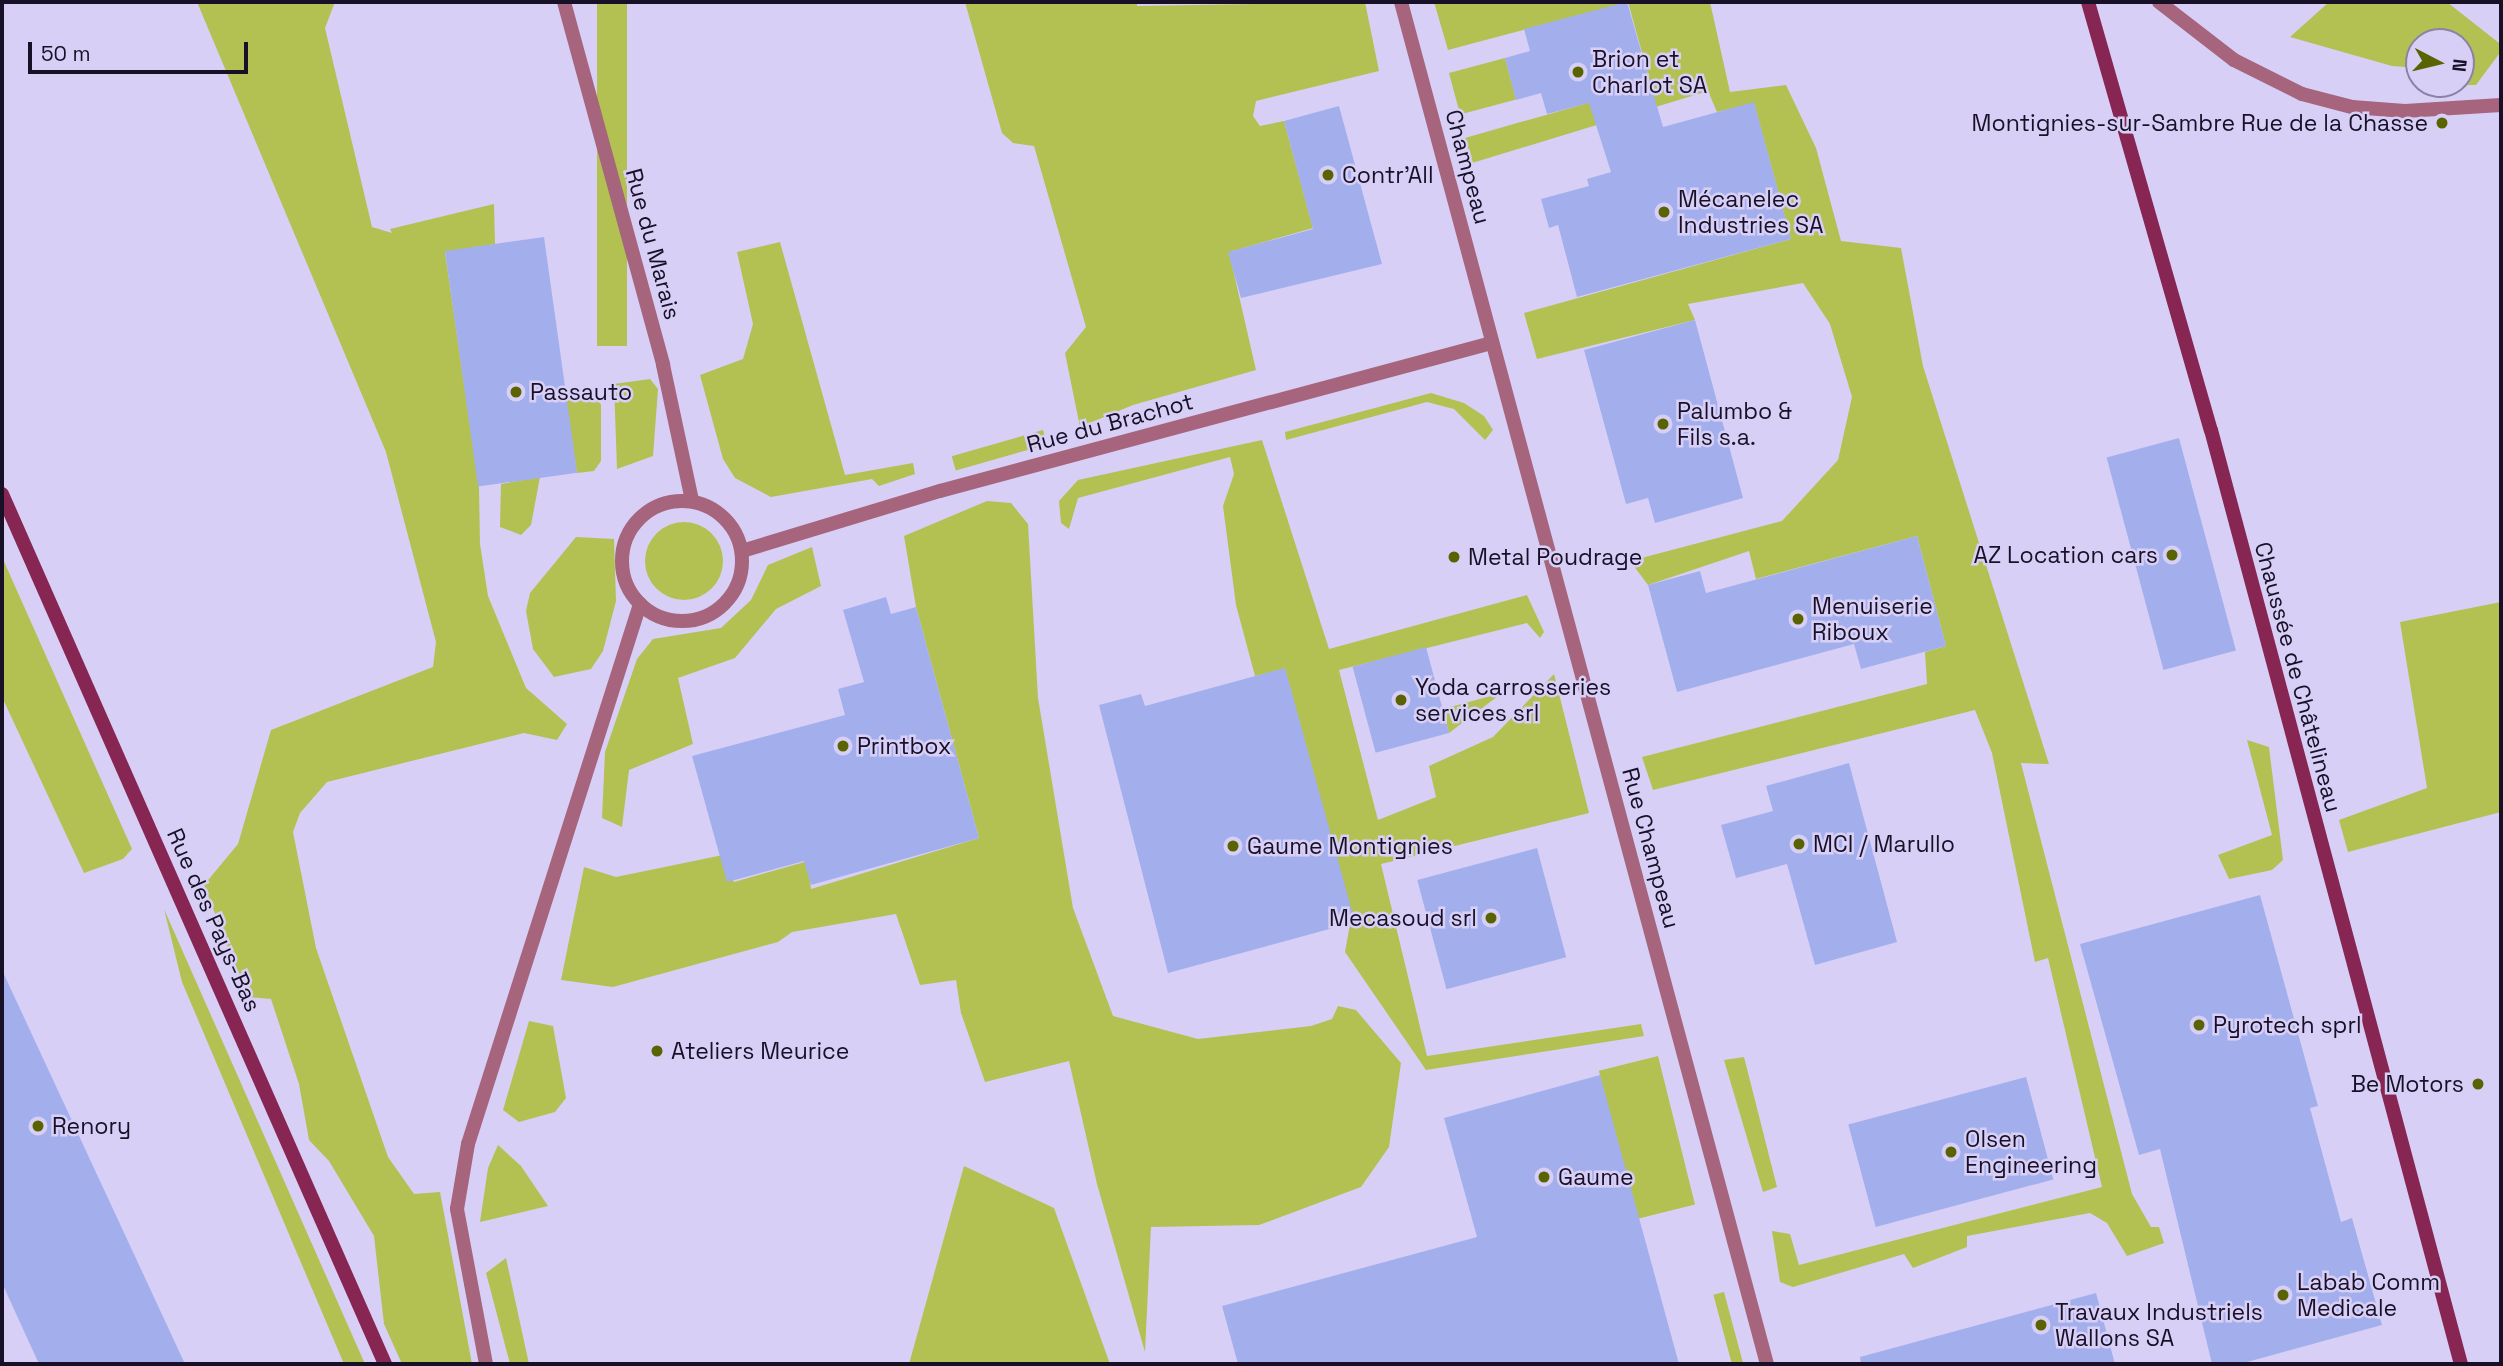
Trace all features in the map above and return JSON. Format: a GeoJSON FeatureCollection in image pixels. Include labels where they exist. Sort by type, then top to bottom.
{"type":"FeatureCollection","features":[{"type":"Feature","properties":{"kind":"main road","name":"Chaussée de Châtelineau"},"geometry":{"type":"LineString","coordinates":[[2088,2],[2211,430],[2461,1364]]}},
{"type":"Feature","properties":{"kind":"main road","name":"Rue des Pays-Bas"},"geometry":{"type":"LineString","coordinates":[[2,494],[385,1364]]}},
{"type":"Feature","properties":{"kind":"street","name":"Rue du Marais"},"geometry":{"type":"LineString","coordinates":[[564,2],[663,365],[692,500]]}},
{"type":"Feature","properties":{"kind":"street","name":"Champeau"},"geometry":{"type":"LineString","coordinates":[[1401,2],[1491,343]]}},
{"type":"Feature","properties":{"kind":"street"},"geometry":{"type":"LineString","coordinates":[[2159,2],[2234,60],[2302,94],[2352,107],[2405,111],[2501,105]]}},
{"type":"Feature","properties":{"kind":"street","name":"Rue du Brachot"},"geometry":{"type":"LineString","coordinates":[[742,551],[940,491],[1491,343]]}},
{"type":"Feature","properties":{"kind":"street","name":"Rue Champeau"},"geometry":{"type":"LineString","coordinates":[[1491,343],[1767,1364]]}},
{"type":"Feature","properties":{"kind":"street"},"geometry":{"type":"LineString","coordinates":[[692,500],[728,522],[742,551],[738,584],[718,611],[686,622],[661,617],[640,604],[623,573],[627,537],[650,510],[692,500]]}},
{"type":"Feature","properties":{"kind":"street"},"geometry":{"type":"LineString","coordinates":[[486,1364],[457,1209],[468,1144],[640,604]]}},
{"type":"Feature","properties":{"kind":"green space"},"geometry":{"type":"Polygon","coordinates":[[[197,2],[335,2],[325,28],[372,227],[392,233],[390,229],[494,204],[495,244],[445,252],[479,487],[480,544],[488,596],[526,688],[567,724],[557,740],[524,733],[327,782],[300,813],[293,832],[316,948],[388,1157],[414,1194],[440,1192],[472,1364],[402,1364],[384,1324],[374,1236],[329,1161],[309,1140],[299,1084],[271,999],[247,997],[204,885],[238,844],[271,730],[433,667],[436,642],[386,452],[197,2]]]}},
{"type":"Feature","properties":{"kind":"green space"},"geometry":{"type":"Polygon","coordinates":[[[597,2],[627,2],[627,346],[597,346],[597,2]]]}},
{"type":"Feature","properties":{"kind":"green space"},"geometry":{"type":"Polygon","coordinates":[[[965,2],[1137,2],[1137,6],[1365,2],[1379,71],[1256,101],[1253,116],[1260,126],[1284,121],[1313,228],[1229,252],[1256,370],[1133,405],[1080,427],[1065,353],[1086,327],[1034,146],[1013,143],[1002,133],[965,2]]]}},
{"type":"Feature","properties":{"kind":"green space"},"geometry":{"type":"Polygon","coordinates":[[[1434,2],[1628,2],[1448,50],[1434,2]]]}},
{"type":"Feature","properties":{"kind":"green space"},"geometry":{"type":"Polygon","coordinates":[[[1628,2],[1710,2],[1730,92],[1786,85],[1816,148],[1841,241],[1901,248],[1923,366],[2049,764],[2021,763],[2132,1194],[2151,1227],[2159,1227],[2164,1243],[2127,1256],[2107,1223],[2090,1213],[1967,1236],[1967,1247],[1913,1268],[1904,1254],[1793,1287],[1780,1282],[1772,1231],[1790,1234],[1799,1265],[2102,1187],[2048,958],[2035,962],[1992,753],[1975,710],[1653,790],[1642,757],[1927,684],[1925,652],[1946,646],[1917,536],[1756,579],[1749,551],[1648,585],[1630,561],[1782,521],[1838,460],[1852,397],[1830,324],[1803,283],[1688,304],[1695,320],[1537,359],[1524,313],[1791,239],[1754,103],[1717,112],[1708,91],[1472,163],[1465,138],[1651,85],[1628,2]]]}},
{"type":"Feature","properties":{"kind":"green space"},"geometry":{"type":"Polygon","coordinates":[[[2329,2],[2447,2],[2499,43],[2499,54],[2475,85],[2475,28],[2405,28],[2405,67],[2392,66],[2290,37],[2329,2]]]}},
{"type":"Feature","properties":{"kind":"green space"},"geometry":{"type":"Polygon","coordinates":[[[1505,58],[1516,100],[1460,115],[1449,73],[1505,58]]]}},
{"type":"Feature","properties":{"kind":"green space"},"geometry":{"type":"Polygon","coordinates":[[[780,242],[845,475],[913,463],[915,474],[879,486],[872,479],[771,497],[735,478],[723,459],[700,375],[743,359],[753,324],[737,252],[780,242]]]}},
{"type":"Feature","properties":{"kind":"green space"},"geometry":{"type":"Polygon","coordinates":[[[650,379],[658,389],[653,456],[617,469],[614,384],[650,379]]]}},
{"type":"Feature","properties":{"kind":"green space"},"geometry":{"type":"Polygon","coordinates":[[[593,390],[601,405],[601,461],[594,471],[577,473],[565,394],[593,390]]]}},
{"type":"Feature","properties":{"kind":"green space"},"geometry":{"type":"Polygon","coordinates":[[[1431,393],[1464,403],[1484,416],[1493,430],[1485,440],[1454,409],[1427,402],[1286,440],[1285,432],[1431,393]]]}},
{"type":"Feature","properties":{"kind":"green space"},"geometry":{"type":"Polygon","coordinates":[[[1043,430],[1047,444],[956,471],[952,456],[1043,430]]]}},
{"type":"Feature","properties":{"kind":"green space"},"geometry":{"type":"Polygon","coordinates":[[[1262,440],[1329,649],[1527,595],[1544,632],[1540,638],[1527,623],[1339,670],[1378,820],[1436,797],[1429,766],[1493,737],[1554,674],[1589,813],[1381,864],[1427,1056],[1641,1024],[1644,1036],[1426,1070],[1345,952],[1350,924],[1354,922],[1285,669],[1255,676],[1236,605],[1223,506],[1234,474],[1230,457],[1078,498],[1069,529],[1061,523],[1059,501],[1078,480],[1262,440]]]}},
{"type":"Feature","properties":{"kind":"green space"},"geometry":{"type":"Polygon","coordinates":[[[540,477],[531,525],[521,535],[500,527],[501,484],[540,477]]]}},
{"type":"Feature","properties":{"kind":"green space"},"geometry":{"type":"Polygon","coordinates":[[[987,501],[1011,503],[1028,524],[1038,698],[1073,908],[1113,1016],[1198,1039],[1311,1026],[1332,1019],[1338,1006],[1356,1010],[1401,1063],[1389,1147],[1361,1187],[1259,1225],[1151,1227],[1145,1352],[1097,1184],[1069,1061],[985,1082],[961,1013],[956,980],[920,985],[896,914],[792,932],[778,942],[613,987],[561,980],[584,867],[616,877],[723,855],[734,882],[808,861],[811,889],[979,838],[916,607],[904,536],[987,501]]]}},
{"type":"Feature","properties":{"kind":"green space"},"geometry":{"type":"Polygon","coordinates":[[[684,522],[699,525],[711,534],[720,546],[723,561],[720,576],[711,588],[699,597],[684,600],[669,597],[657,588],[648,576],[645,561],[648,546],[657,534],[669,525],[684,522]]]}},
{"type":"Feature","properties":{"kind":"green space"},"geometry":{"type":"Polygon","coordinates":[[[576,537],[614,539],[616,601],[603,651],[591,669],[554,677],[533,649],[526,611],[530,593],[576,537]]]}},
{"type":"Feature","properties":{"kind":"green space"},"geometry":{"type":"Polygon","coordinates":[[[812,547],[821,586],[776,609],[735,658],[678,678],[693,744],[629,770],[622,827],[602,818],[605,752],[637,659],[653,639],[721,628],[751,600],[768,565],[812,547]]]}},
{"type":"Feature","properties":{"kind":"green space"},"geometry":{"type":"Polygon","coordinates":[[[2,557],[132,849],[123,859],[84,873],[2,697],[2,557]]]}},
{"type":"Feature","properties":{"kind":"green space"},"geometry":{"type":"Polygon","coordinates":[[[2501,602],[2501,812],[2348,852],[2339,820],[2427,788],[2400,622],[2501,602]]]}},
{"type":"Feature","properties":{"kind":"green space"},"geometry":{"type":"Polygon","coordinates":[[[1502,693],[1449,733],[1443,709],[1502,693]]]}},
{"type":"Feature","properties":{"kind":"green space"},"geometry":{"type":"Polygon","coordinates":[[[2247,740],[2269,747],[2283,860],[2272,870],[2229,879],[2218,855],[2272,835],[2247,740]]]}},
{"type":"Feature","properties":{"kind":"green space"},"geometry":{"type":"Polygon","coordinates":[[[164,909],[365,1364],[344,1364],[182,982],[164,909]]]}},
{"type":"Feature","properties":{"kind":"green space"},"geometry":{"type":"Polygon","coordinates":[[[529,1021],[553,1026],[566,1098],[555,1112],[519,1122],[503,1110],[529,1021]]]}},
{"type":"Feature","properties":{"kind":"green space"},"geometry":{"type":"Polygon","coordinates":[[[1658,1056],[1695,1204],[1636,1219],[1599,1071],[1658,1056]]]}},
{"type":"Feature","properties":{"kind":"green space"},"geometry":{"type":"Polygon","coordinates":[[[1744,1057],[1777,1187],[1763,1192],[1724,1060],[1744,1057]]]}},
{"type":"Feature","properties":{"kind":"green space"},"geometry":{"type":"Polygon","coordinates":[[[498,1145],[521,1166],[548,1206],[480,1222],[488,1168],[498,1145]]]}},
{"type":"Feature","properties":{"kind":"green space"},"geometry":{"type":"Polygon","coordinates":[[[964,1166],[1054,1208],[1110,1364],[909,1364],[964,1166]]]}},
{"type":"Feature","properties":{"kind":"green space"},"geometry":{"type":"Polygon","coordinates":[[[506,1258],[529,1364],[510,1364],[486,1273],[506,1258]]]}},
{"type":"Feature","properties":{"kind":"green space"},"geometry":{"type":"Polygon","coordinates":[[[1724,1292],[1743,1363],[1732,1364],[1713,1295],[1724,1292]]]}},
{"type":"Feature","properties":{"kind":"building","name":"Mécanelec Industries SA"},"geometry":{"type":"Polygon","coordinates":[[[1627,2],[1663,127],[1754,102],[1791,239],[1577,297],[1558,225],[1549,228],[1541,199],[1589,186],[1587,179],[1611,172],[1589,103],[1547,114],[1541,93],[1516,100],[1505,58],[1530,51],[1524,29],[1627,2]]]}},
{"type":"Feature","properties":{"kind":"building","name":"Contr'All"},"geometry":{"type":"Polygon","coordinates":[[[1339,106],[1382,264],[1241,298],[1228,252],[1313,229],[1284,121],[1339,106]]]}},
{"type":"Feature","properties":{"kind":"building","name":"Passauto"},"geometry":{"type":"Polygon","coordinates":[[[544,237],[577,473],[478,487],[445,251],[544,237]]]}},
{"type":"Feature","properties":{"kind":"building","name":"Palumbo & Fils s.a."},"geometry":{"type":"Polygon","coordinates":[[[1695,320],[1743,498],[1655,523],[1648,498],[1626,504],[1584,350],[1695,320]]]}},
{"type":"Feature","properties":{"kind":"building","name":"AZ Location cars"},"geometry":{"type":"Polygon","coordinates":[[[2179,438],[2236,651],[2163,670],[2107,457],[2179,438]]]}},
{"type":"Feature","properties":{"kind":"building","name":"Menuiserie Riboux"},"geometry":{"type":"Polygon","coordinates":[[[1917,536],[1946,646],[1861,669],[1854,644],[1677,692],[1648,585],[1700,571],[1706,593],[1917,536]]]}},
{"type":"Feature","properties":{"kind":"building","name":"Printbox"},"geometry":{"type":"Polygon","coordinates":[[[886,597],[891,614],[916,607],[979,838],[811,885],[804,861],[727,882],[692,756],[845,715],[838,689],[864,682],[843,610],[886,597]]]}},
{"type":"Feature","properties":{"kind":"building","name":"Yoda carrosseries services srl"},"geometry":{"type":"Polygon","coordinates":[[[1426,647],[1449,733],[1376,753],[1353,667],[1426,647]]]}},
{"type":"Feature","properties":{"kind":"building","name":"Gaume Montignies"},"geometry":{"type":"Polygon","coordinates":[[[1285,668],[1355,922],[1168,973],[1099,705],[1141,694],[1145,706],[1285,668]]]}},
{"type":"Feature","properties":{"kind":"building","name":"MCI / Marullo"},"geometry":{"type":"Polygon","coordinates":[[[1849,763],[1897,942],[1815,965],[1787,864],[1736,878],[1721,825],[1773,811],[1766,786],[1849,763]]]}},
{"type":"Feature","properties":{"kind":"building","name":"Mecasoud srl"},"geometry":{"type":"Polygon","coordinates":[[[1537,848],[1566,957],[1446,989],[1417,880],[1537,848]]]}},
{"type":"Feature","properties":{"kind":"building","name":"Pyrotech sprl"},"geometry":{"type":"Polygon","coordinates":[[[2260,895],[2318,1106],[2310,1108],[2341,1222],[2352,1218],[2382,1325],[2240,1364],[2212,1364],[2160,1149],[2139,1155],[2080,944],[2260,895]]]}},
{"type":"Feature","properties":{"kind":"building","name":"Renory"},"geometry":{"type":"Polygon","coordinates":[[[2,970],[185,1364],[39,1364],[2,1283],[2,970]]]}},
{"type":"Feature","properties":{"kind":"building","name":"Gaume"},"geometry":{"type":"Polygon","coordinates":[[[1600,1075],[1679,1364],[1238,1364],[1222,1306],[1477,1237],[1444,1118],[1600,1075]]]}},
{"type":"Feature","properties":{"kind":"building","name":"Olsen Engineering"},"geometry":{"type":"Polygon","coordinates":[[[2026,1077],[2053,1179],[1876,1227],[1848,1125],[2026,1077]]]}},
{"type":"Feature","properties":{"kind":"building","name":"Travaux Industriels Wallons SA"},"geometry":{"type":"Polygon","coordinates":[[[2096,1293],[2115,1364],[1861,1364],[1860,1357],[2096,1293]]]}},
{"type":"Feature","properties":{"kind":"place","name":"Brion et Charlot SA"},"geometry":{"type":"Point","coordinates":[1578,72]}},
{"type":"Feature","properties":{"kind":"place","name":"Montignies-sur-Sambre Rue de la Chasse"},"geometry":{"type":"Point","coordinates":[2442,123]}},
{"type":"Feature","properties":{"kind":"place","name":"Contr'All"},"geometry":{"type":"Point","coordinates":[1328,175]}},
{"type":"Feature","properties":{"kind":"place","name":"Mécanelec Industries SA"},"geometry":{"type":"Point","coordinates":[1664,212]}},
{"type":"Feature","properties":{"kind":"place","name":"Passauto"},"geometry":{"type":"Point","coordinates":[516,392]}},
{"type":"Feature","properties":{"kind":"place","name":"Palumbo & Fils s.a."},"geometry":{"type":"Point","coordinates":[1663,424]}},
{"type":"Feature","properties":{"kind":"place","name":"AZ Location cars"},"geometry":{"type":"Point","coordinates":[2172,555]}},
{"type":"Feature","properties":{"kind":"place","name":"Metal Poudrage"},"geometry":{"type":"Point","coordinates":[1454,557]}},
{"type":"Feature","properties":{"kind":"place","name":"Menuiserie Riboux"},"geometry":{"type":"Point","coordinates":[1798,619]}},
{"type":"Feature","properties":{"kind":"place","name":"Yoda carrosseries services srl"},"geometry":{"type":"Point","coordinates":[1401,700]}},
{"type":"Feature","properties":{"kind":"place","name":"Printbox"},"geometry":{"type":"Point","coordinates":[843,746]}},
{"type":"Feature","properties":{"kind":"place","name":"MCI / Marullo"},"geometry":{"type":"Point","coordinates":[1799,844]}},
{"type":"Feature","properties":{"kind":"place","name":"Gaume Montignies"},"geometry":{"type":"Point","coordinates":[1233,846]}},
{"type":"Feature","properties":{"kind":"place","name":"Mecasoud srl"},"geometry":{"type":"Point","coordinates":[1491,918]}},
{"type":"Feature","properties":{"kind":"place","name":"Pyrotech sprl"},"geometry":{"type":"Point","coordinates":[2199,1025]}},
{"type":"Feature","properties":{"kind":"place","name":"Ateliers Meurice"},"geometry":{"type":"Point","coordinates":[657,1051]}},
{"type":"Feature","properties":{"kind":"place","name":"Be Motors"},"geometry":{"type":"Point","coordinates":[2478,1084]}},
{"type":"Feature","properties":{"kind":"place","name":"Renory"},"geometry":{"type":"Point","coordinates":[38,1126]}},
{"type":"Feature","properties":{"kind":"place","name":"Olsen Engineering"},"geometry":{"type":"Point","coordinates":[1951,1152]}},
{"type":"Feature","properties":{"kind":"place","name":"Gaume"},"geometry":{"type":"Point","coordinates":[1544,1177]}},
{"type":"Feature","properties":{"kind":"place","name":"Labab Comm Medicale"},"geometry":{"type":"Point","coordinates":[2283,1295]}},
{"type":"Feature","properties":{"kind":"place","name":"Travaux Industriels Wallons SA"},"geometry":{"type":"Point","coordinates":[2041,1325]}}]}
